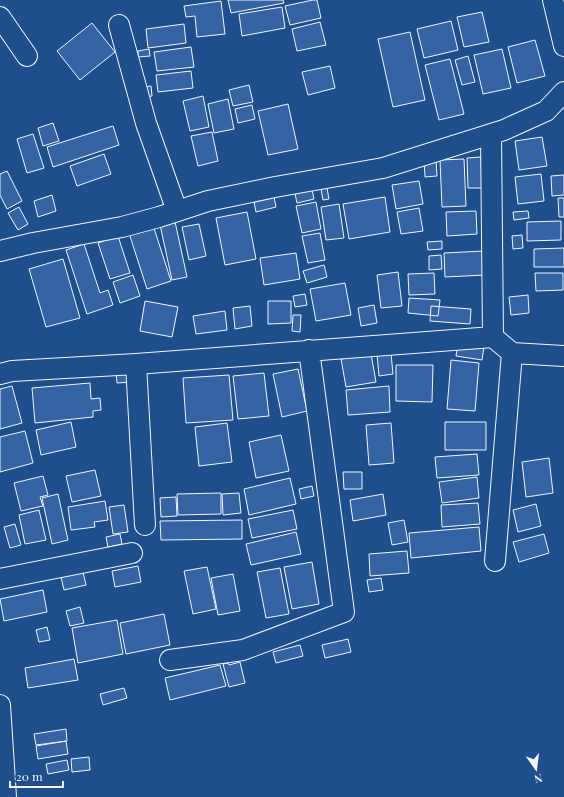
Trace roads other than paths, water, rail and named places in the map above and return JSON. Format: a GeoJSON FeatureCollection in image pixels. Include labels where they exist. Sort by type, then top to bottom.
{"type":"FeatureCollection","features":[{"type":"Feature","properties":{"kind":"street"},"geometry":{"type":"LineString","coordinates":[[553,0],[564,46]]}},
{"type":"Feature","properties":{"kind":"street"},"geometry":{"type":"LineString","coordinates":[[0,17],[27,56]]}},
{"type":"Feature","properties":{"kind":"street"},"geometry":{"type":"LineString","coordinates":[[119,25],[146,123],[176,211]]}},
{"type":"Feature","properties":{"kind":"street"},"geometry":{"type":"LineString","coordinates":[[0,250],[122,227],[208,201],[275,187],[383,168],[504,130],[546,111],[564,92]]}},
{"type":"Feature","properties":{"kind":"street"},"geometry":{"type":"LineString","coordinates":[[491,134],[493,338]]}},
{"type":"Feature","properties":{"kind":"street"},"geometry":{"type":"LineString","coordinates":[[0,374],[12,371],[136,364],[310,350],[493,338],[512,353],[564,356]]}},
{"type":"Feature","properties":{"kind":"street"},"geometry":{"type":"LineString","coordinates":[[170,660],[243,650],[344,612],[310,350]]}},
{"type":"Feature","properties":{"kind":"street"},"geometry":{"type":"LineString","coordinates":[[495,561],[512,353]]}},
{"type":"Feature","properties":{"kind":"street"},"geometry":{"type":"LineString","coordinates":[[136,364],[145,524]]}},
{"type":"Feature","properties":{"kind":"street"},"geometry":{"type":"LineString","coordinates":[[0,579],[132,553]]}},
{"type":"Feature","properties":{"kind":"street"},"geometry":{"type":"LineString","coordinates":[[0,705],[6,797]]}}]}
